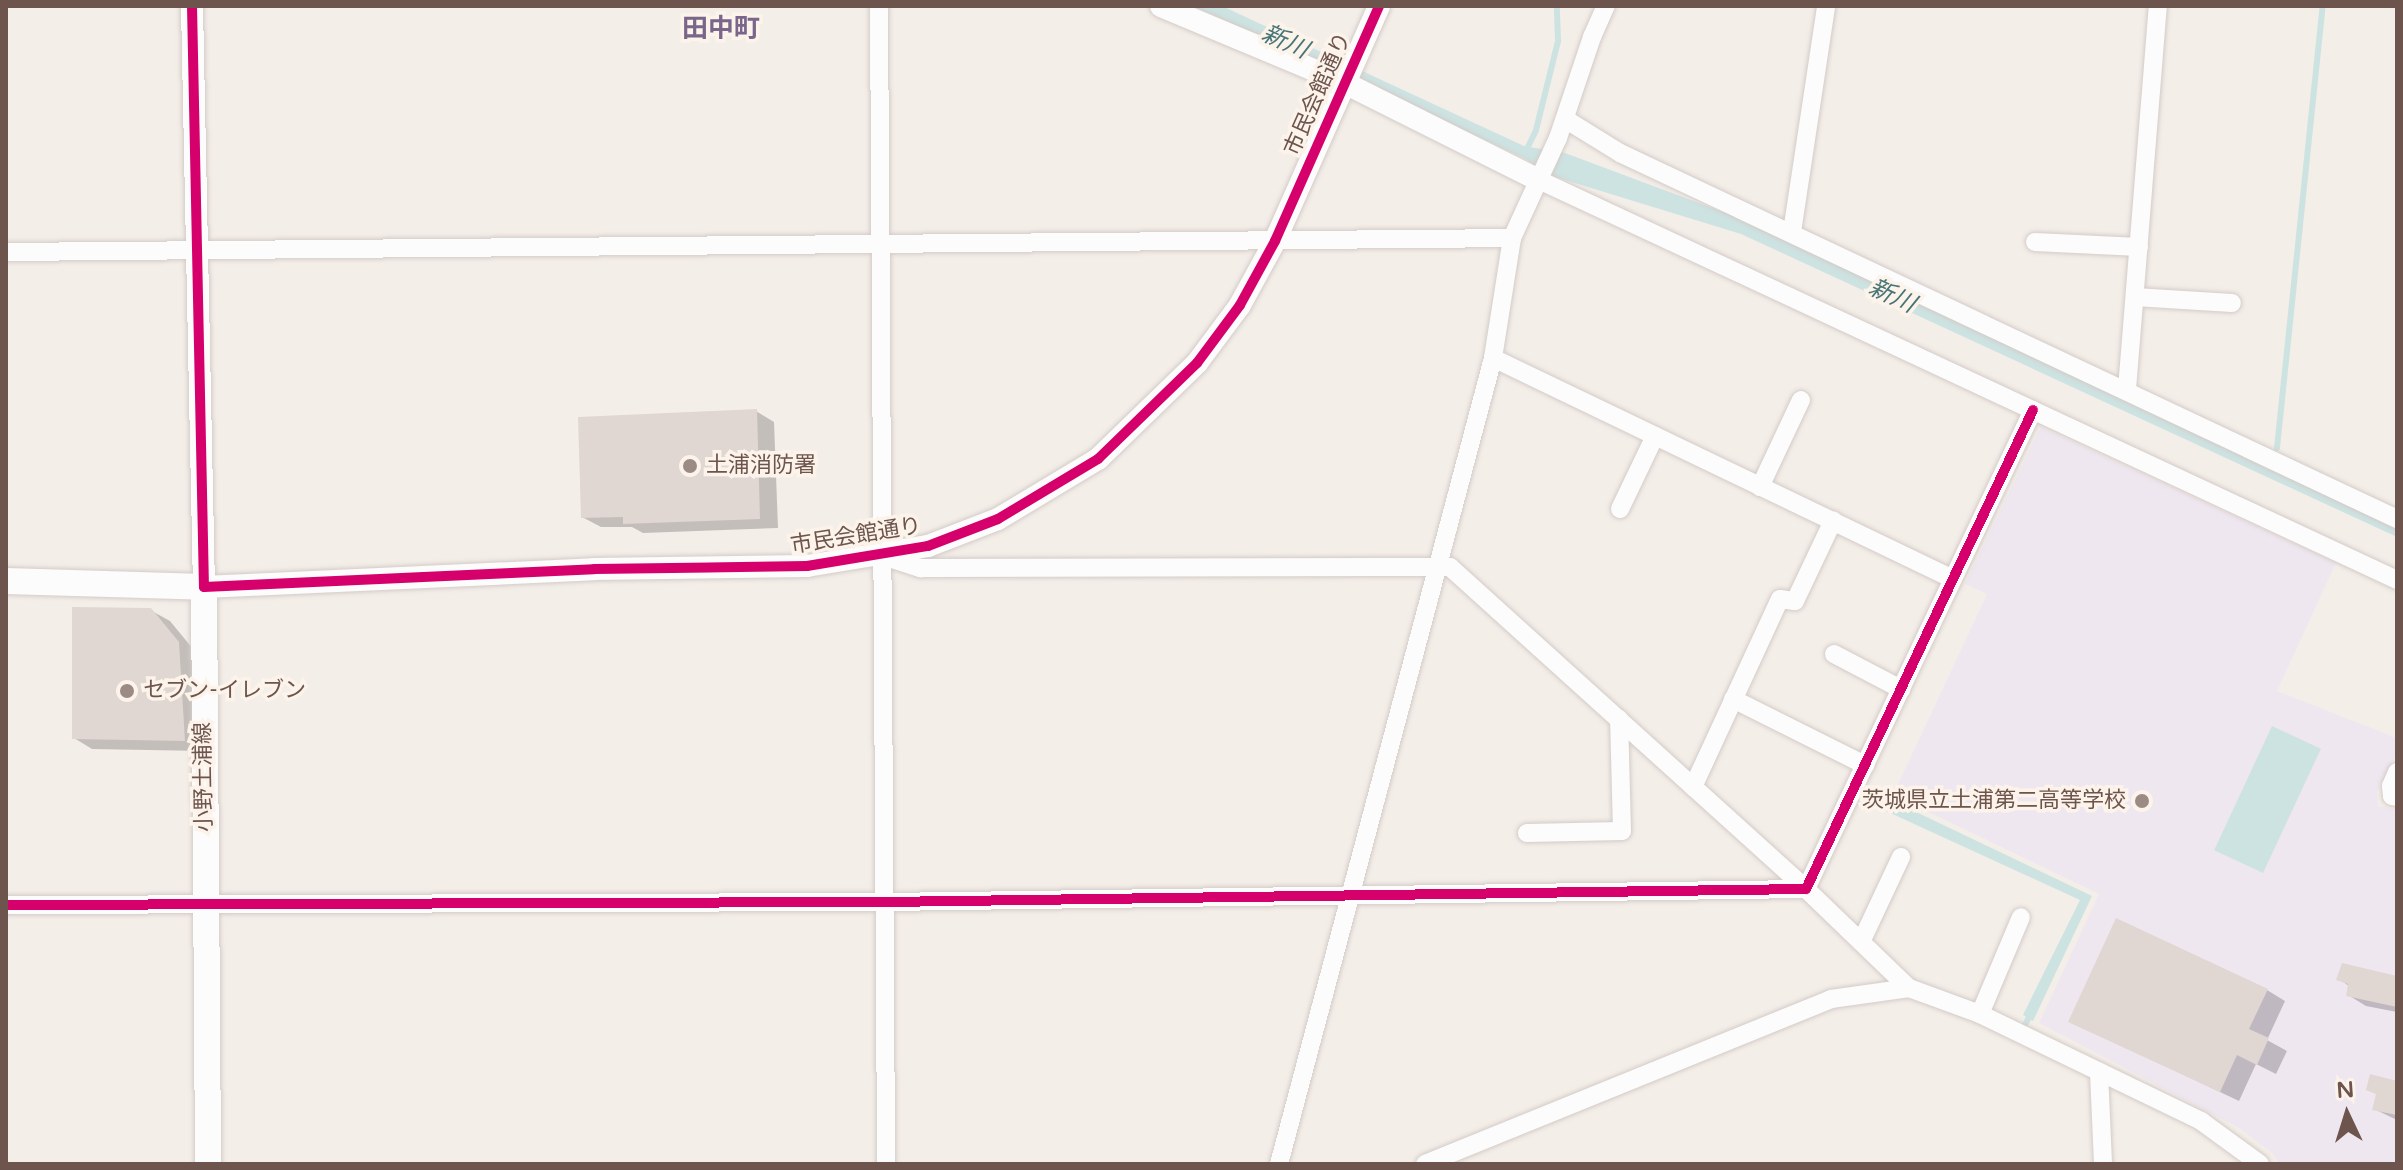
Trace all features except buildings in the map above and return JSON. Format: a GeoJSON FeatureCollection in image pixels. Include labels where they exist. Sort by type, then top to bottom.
{"type":"FeatureCollection","features":[{"type":"Feature","properties":{"kind":"main road"},"geometry":{"type":"LineString","coordinates":[[6,581],[204,587]]}},
{"type":"Feature","properties":{"kind":"main road","name":"小野土浦線"},"geometry":{"type":"LineString","coordinates":[[204,587],[208,1164]]}},
{"type":"Feature","properties":{"kind":"street"},"geometry":{"type":"LineString","coordinates":[[192,6],[204,587]]}},
{"type":"Feature","properties":{"kind":"street"},"geometry":{"type":"LineString","coordinates":[[879,6],[886,1164]]}},
{"type":"Feature","properties":{"kind":"street"},"geometry":{"type":"LineString","coordinates":[[1161,6],[1345,83],[1541,174],[2397,580]]}},
{"type":"Feature","properties":{"kind":"street","name":"市民会館通り"},"geometry":{"type":"LineString","coordinates":[[204,587],[594,569],[807,566],[883,556],[928,546],[998,519],[1098,459],[1197,363],[1240,305],[1275,241],[1379,6]]}},
{"type":"Feature","properties":{"kind":"street"},"geometry":{"type":"LineString","coordinates":[[1279,1164],[1493,358],[1512,238],[1558,138],[1592,37],[1606,6]]}},
{"type":"Feature","properties":{"kind":"street"},"geometry":{"type":"LineString","coordinates":[[1792,232],[1826,6]]}},
{"type":"Feature","properties":{"kind":"street"},"geometry":{"type":"LineString","coordinates":[[2127,389],[2158,6]]}},
{"type":"Feature","properties":{"kind":"street"},"geometry":{"type":"LineString","coordinates":[[1565,119],[1620,153],[2127,389],[2397,519]]}},
{"type":"Feature","properties":{"kind":"street"},"geometry":{"type":"LineString","coordinates":[[6,252],[1512,238]]}},
{"type":"Feature","properties":{"kind":"street"},"geometry":{"type":"LineString","coordinates":[[2035,242],[2139,247]]}},
{"type":"Feature","properties":{"kind":"street"},"geometry":{"type":"LineString","coordinates":[[2135,297],[2232,303]]}},
{"type":"Feature","properties":{"kind":"street"},"geometry":{"type":"LineString","coordinates":[[1493,358],[1953,579]]}},
{"type":"Feature","properties":{"kind":"street"},"geometry":{"type":"LineString","coordinates":[[1760,487],[1801,400]]}},
{"type":"Feature","properties":{"kind":"street"},"geometry":{"type":"LineString","coordinates":[[1806,889],[2033,410]]}},
{"type":"Feature","properties":{"kind":"street"},"geometry":{"type":"LineString","coordinates":[[1620,509],[1655,436]]}},
{"type":"Feature","properties":{"kind":"street"},"geometry":{"type":"LineString","coordinates":[[1693,787],[1780,599],[1795,601],[1833,521]]}},
{"type":"Feature","properties":{"kind":"street"},"geometry":{"type":"LineString","coordinates":[[883,556],[921,568],[1450,567],[1806,889],[1909,988],[1980,1014],[2201,1121],[2260,1164]]}},
{"type":"Feature","properties":{"kind":"street"},"geometry":{"type":"LineString","coordinates":[[1834,654],[1901,689]]}},
{"type":"Feature","properties":{"kind":"street"},"geometry":{"type":"LineString","coordinates":[[1733,699],[1865,765]]}},
{"type":"Feature","properties":{"kind":"street"},"geometry":{"type":"LineString","coordinates":[[1527,833],[1622,831],[1619,719]]}},
{"type":"Feature","properties":{"kind":"street"},"geometry":{"type":"LineString","coordinates":[[2397,772],[2391,786],[2392,796],[2397,797]]}},
{"type":"Feature","properties":{"kind":"street"},"geometry":{"type":"LineString","coordinates":[[1861,942],[1901,857]]}},
{"type":"Feature","properties":{"kind":"street"},"geometry":{"type":"LineString","coordinates":[[6,905],[885,902],[1806,889]]}},
{"type":"Feature","properties":{"kind":"street"},"geometry":{"type":"LineString","coordinates":[[1980,1014],[2021,917]]}},
{"type":"Feature","properties":{"kind":"street"},"geometry":{"type":"LineString","coordinates":[[1425,1164],[1831,999],[1909,988]]}},
{"type":"Feature","properties":{"kind":"street"},"geometry":{"type":"LineString","coordinates":[[2099,1072],[2103,1164]]}},
{"type":"Feature","properties":{"kind":"shaded area","name":"茨城県立土浦第二高等学校"},"geometry":{"type":"Polygon","coordinates":[[[2041,427],[2336,563],[2277,691],[2397,738],[2397,753],[2377,792],[2378,806],[2397,810],[2397,1164],[2279,1164],[2273,1154],[2239,1128],[2039,1023],[2099,894],[1893,795],[1987,594],[1965,584],[2041,427]]]}},
{"type":"Feature","properties":{"kind":"water","name":"新川"},"geometry":{"type":"Polygon","coordinates":[[[1193,6],[1222,6],[1524,146],[1565,153],[1747,221],[2397,522],[2397,537],[1741,234],[1552,176],[1524,158],[1193,6]]]}},
{"type":"Feature","properties":{"kind":"water"},"geometry":{"type":"Polygon","coordinates":[[[2272,726],[2321,749],[2263,873],[2214,850],[2272,726]]]}},
{"type":"Feature","properties":{"kind":"water"},"geometry":{"type":"Polygon","coordinates":[[[1891,800],[2092,896],[2033,1021],[2023,1015],[2080,900],[1886,811],[1891,800]]]}},
{"type":"Feature","properties":{"kind":"waterway"},"geometry":{"type":"LineString","coordinates":[[1525,153],[1536,130],[1558,41],[1557,6]]}},
{"type":"Feature","properties":{"kind":"waterway"},"geometry":{"type":"LineString","coordinates":[[2277,448],[2323,6]]}},
{"type":"Feature","properties":{"kind":"waterway"},"geometry":{"type":"LineString","coordinates":[[2025,1025],[2032,1011]]}},
{"type":"Feature","properties":{"kind":"cycle path"},"geometry":{"type":"LineString","coordinates":[[192,6],[204,587],[594,569],[807,566],[928,546],[998,519],[1098,459],[1197,363],[1240,305],[1275,241],[1379,6]]}},
{"type":"Feature","properties":{"kind":"cycle path"},"geometry":{"type":"LineString","coordinates":[[6,905],[885,902],[1806,889],[2033,410]]}},
{"type":"Feature","properties":{"kind":"place","name":"土浦消防署"},"geometry":{"type":"Point","coordinates":[690,466]}},
{"type":"Feature","properties":{"kind":"place","name":"セブン-イレブン"},"geometry":{"type":"Point","coordinates":[127,691]}},
{"type":"Feature","properties":{"kind":"place","name":"茨城県立土浦第二高等学校"},"geometry":{"type":"Point","coordinates":[2142,801]}},
{"type":"Feature","properties":{"kind":"district","name":"田中町"},"geometry":{"type":"Point","coordinates":[721,29]}}]}
